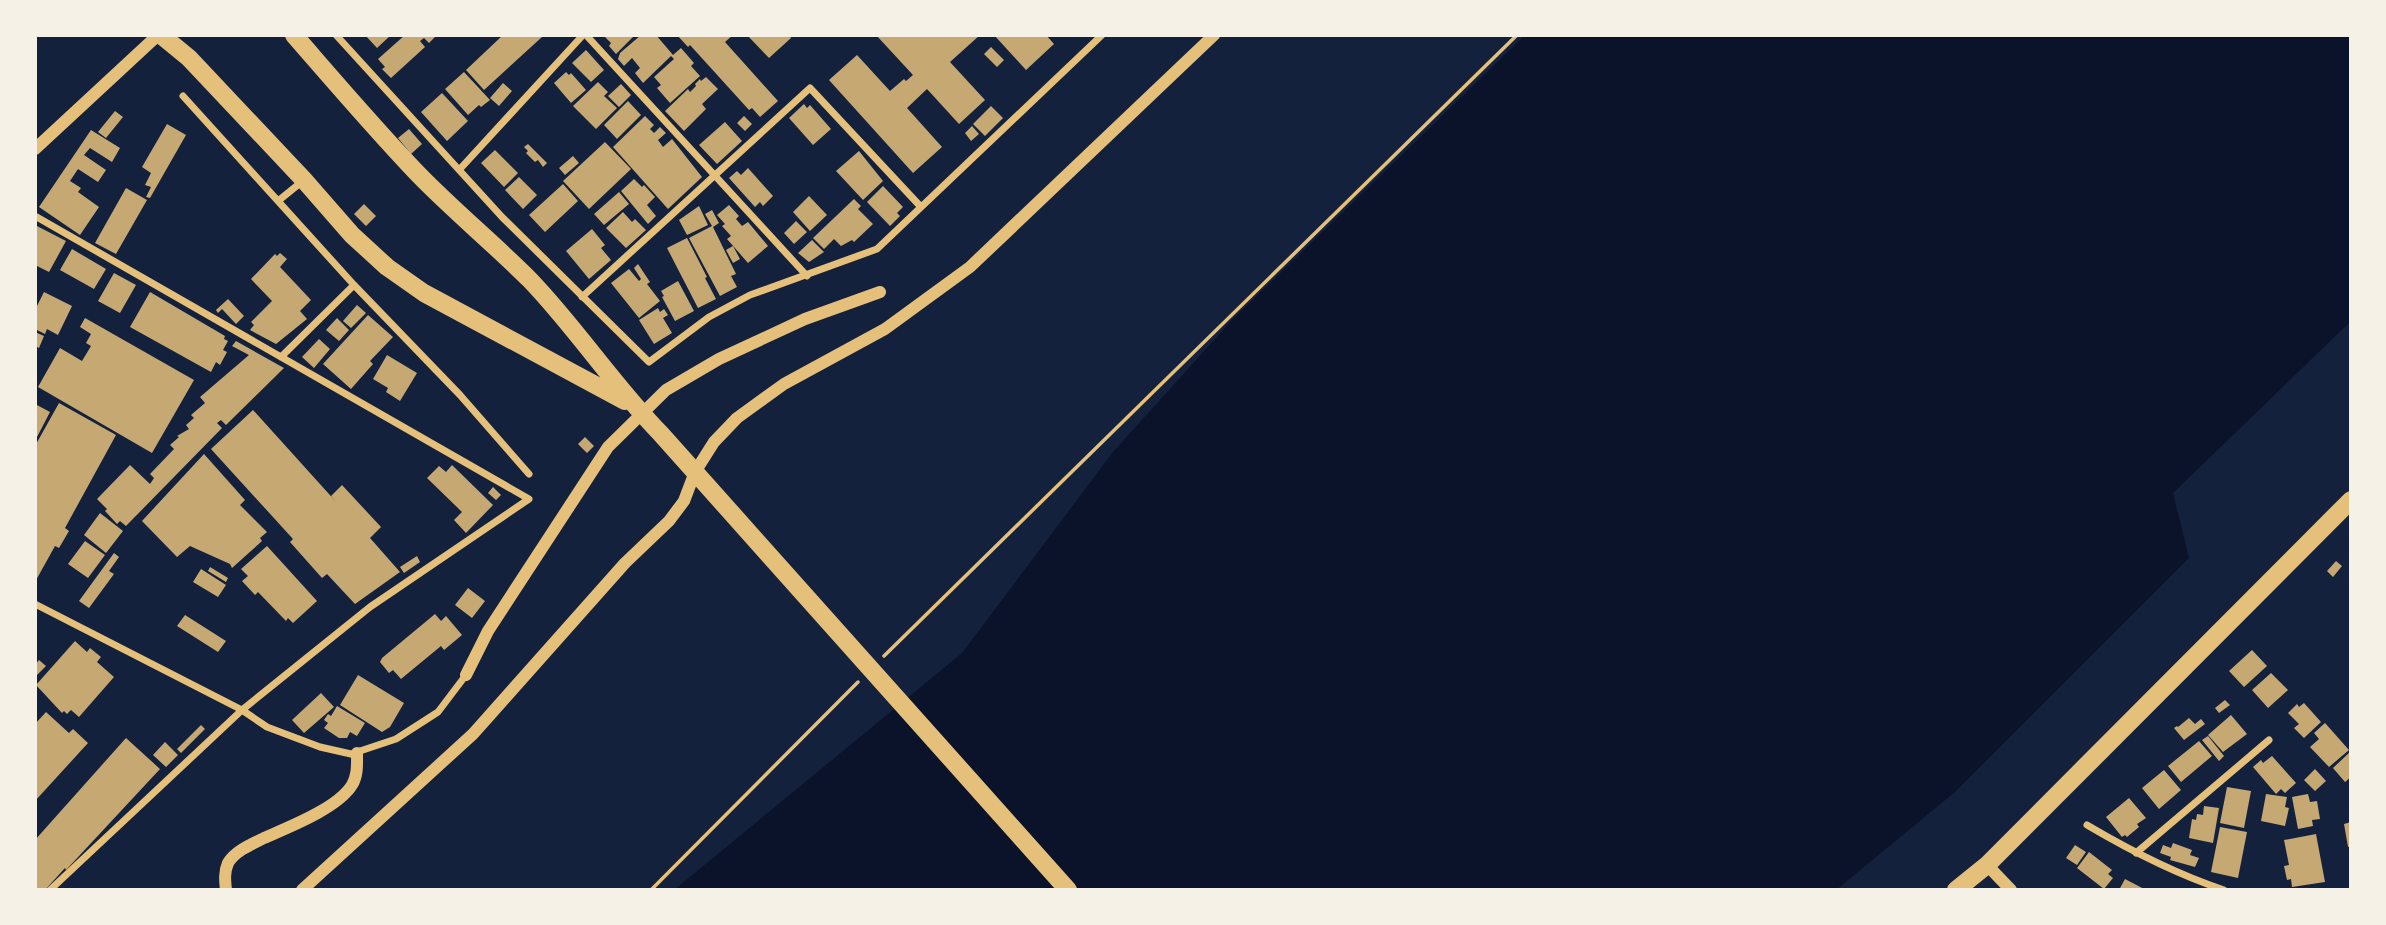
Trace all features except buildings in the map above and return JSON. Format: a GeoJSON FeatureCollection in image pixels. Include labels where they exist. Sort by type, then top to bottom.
{"type":"FeatureCollection","features":[{"type":"Feature","properties":{"kind":"main road"},"geometry":{"type":"LineString","coordinates":[[160,35],[189,58],[352,235],[387,268],[424,293],[632,405]]}},
{"type":"Feature","properties":{"kind":"main road"},"geometry":{"type":"LineString","coordinates":[[294,35],[366,119],[530,281],[569,325],[632,405],[661,434],[1068,890]]}},
{"type":"Feature","properties":{"kind":"main road"},"geometry":{"type":"LineString","coordinates":[[1956,890],[1987,865],[2351,500]]}},
{"type":"Feature","properties":{"kind":"street"},"geometry":{"type":"LineString","coordinates":[[35,149],[160,35]]}},
{"type":"Feature","properties":{"kind":"street"},"geometry":{"type":"LineString","coordinates":[[337,35],[502,217],[649,362],[709,317],[750,295],[877,249],[1102,35]]}},
{"type":"Feature","properties":{"kind":"street"},"geometry":{"type":"LineString","coordinates":[[460,169],[584,35],[807,276]]}},
{"type":"Feature","properties":{"kind":"street"},"geometry":{"type":"LineString","coordinates":[[302,890],[473,734],[625,563],[670,521],[684,501],[695,472],[714,442],[737,418],[784,384],[885,329],[970,267],[1214,35]]}},
{"type":"Feature","properties":{"kind":"street"},"geometry":{"type":"LineString","coordinates":[[582,297],[810,88],[921,207]]}},
{"type":"Feature","properties":{"kind":"street"},"geometry":{"type":"LineString","coordinates":[[183,96],[354,285],[460,395],[529,474]]}},
{"type":"Feature","properties":{"kind":"street"},"geometry":{"type":"LineString","coordinates":[[278,201],[304,180]]}},
{"type":"Feature","properties":{"kind":"street"},"geometry":{"type":"LineString","coordinates":[[35,216],[529,499],[370,607],[243,710],[50,890]]}},
{"type":"Feature","properties":{"kind":"street"},"geometry":{"type":"LineString","coordinates":[[281,357],[354,285]]}},
{"type":"Feature","properties":{"kind":"street"},"geometry":{"type":"LineString","coordinates":[[35,604],[243,710],[267,727],[320,747],[351,754],[396,739],[438,712],[466,675],[488,631],[608,447],[666,390],[743,347],[805,319],[880,292]]}},
{"type":"Feature","properties":{"kind":"street"},"geometry":{"type":"LineString","coordinates":[[2136,853],[2269,740]]}},
{"type":"Feature","properties":{"kind":"street"},"geometry":{"type":"LineString","coordinates":[[226,890],[225,874],[229,862],[239,852],[304,821],[345,794],[358,771],[357,753]]}},
{"type":"Feature","properties":{"kind":"street"},"geometry":{"type":"LineString","coordinates":[[2087,825],[2136,853],[2192,879],[2224,890]]}},
{"type":"Feature","properties":{"kind":"street"},"geometry":{"type":"LineString","coordinates":[[1987,865],[2011,890]]}},
{"type":"Feature","properties":{"kind":"path"},"geometry":{"type":"LineString","coordinates":[[877,663],[1517,35]]}},
{"type":"Feature","properties":{"kind":"path"},"geometry":{"type":"LineString","coordinates":[[651,890],[858,682]]}},
{"type":"Feature","properties":{"kind":"water"},"geometry":{"type":"Polygon","coordinates":[[[1525,35],[2351,35],[2351,321],[2173,493],[2189,558],[1955,792],[1836,890],[674,890],[962,653],[1113,452],[1233,319],[1525,35]]]}}]}
